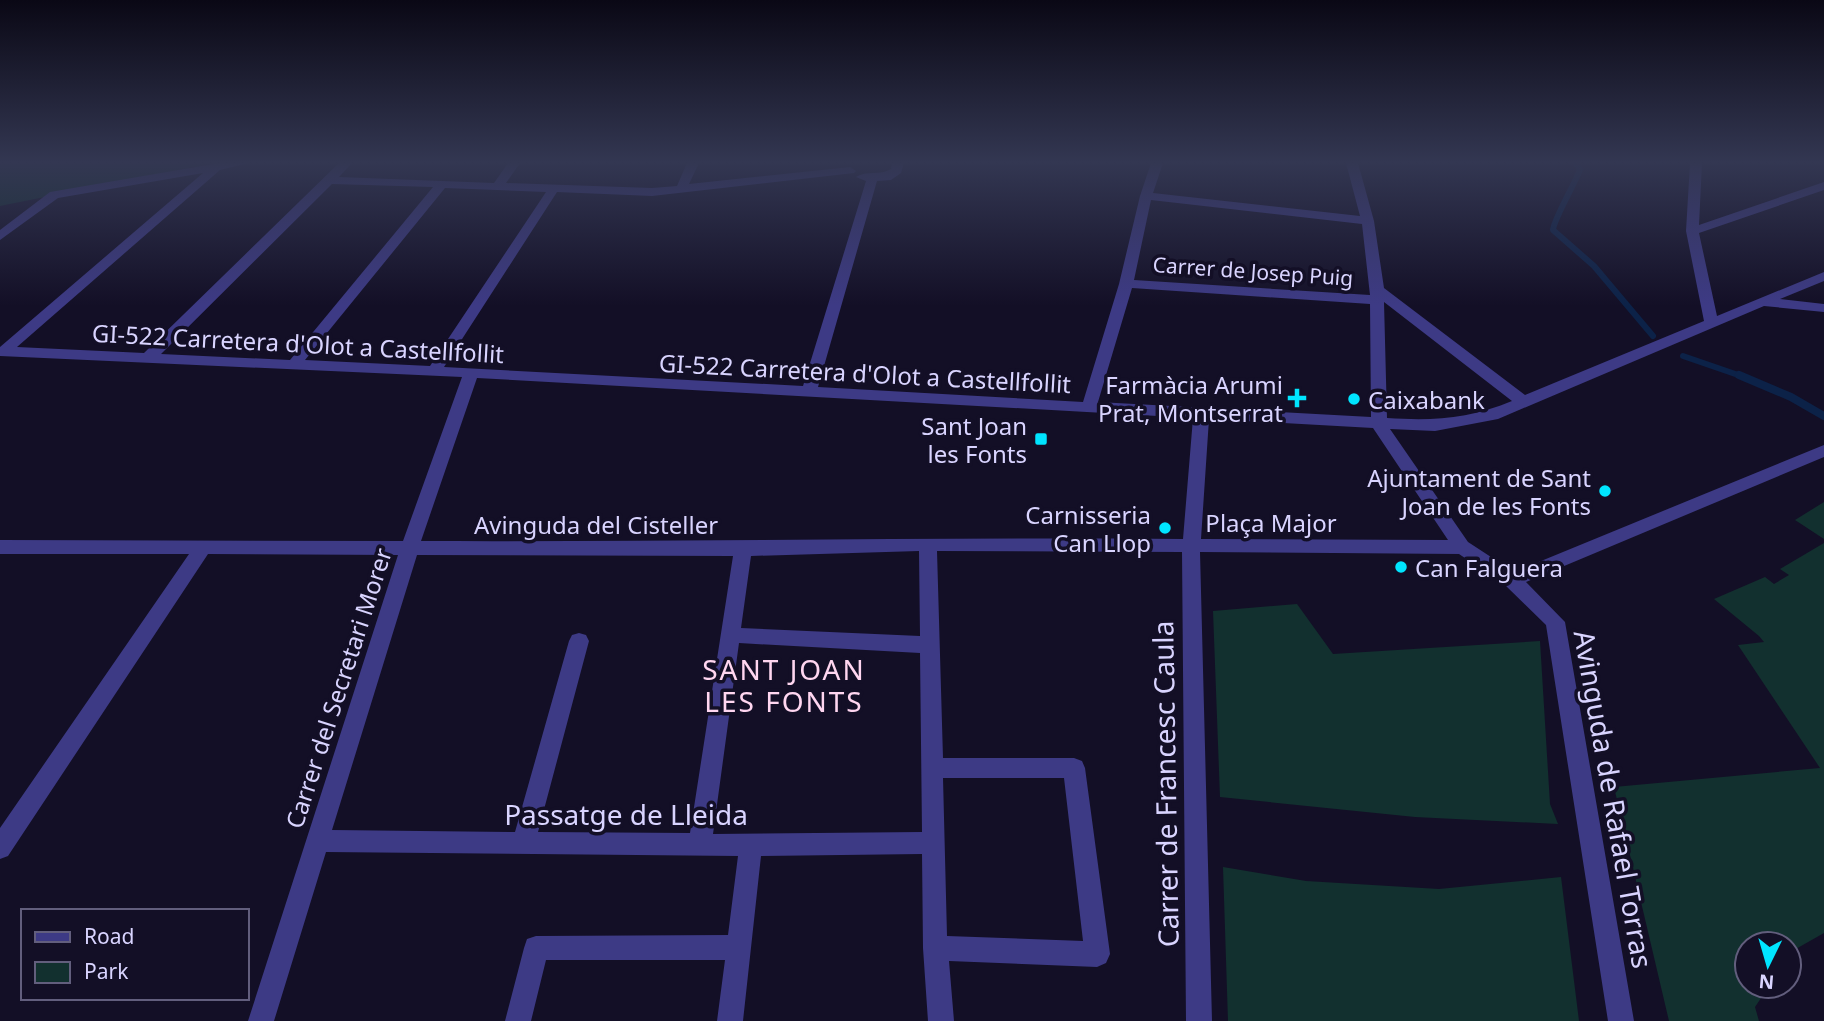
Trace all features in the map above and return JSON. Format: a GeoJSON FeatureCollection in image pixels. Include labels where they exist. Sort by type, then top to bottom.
{"type":"FeatureCollection","features":[{"type":"Feature","properties":{"kind":"street"},"geometry":{"type":"LineString","coordinates":[[0,236],[33,211]]}},
{"type":"Feature","properties":{"kind":"street"},"geometry":{"type":"LineString","coordinates":[[2,351],[166,211]]}},
{"type":"Feature","properties":{"kind":"street"},"geometry":{"type":"LineString","coordinates":[[148,358],[298,211]]}},
{"type":"Feature","properties":{"kind":"street"},"geometry":{"type":"LineString","coordinates":[[293,366],[420,211]]}},
{"type":"Feature","properties":{"kind":"street"},"geometry":{"type":"LineString","coordinates":[[433,371],[539,211]]}},
{"type":"Feature","properties":{"kind":"street"},"geometry":{"type":"LineString","coordinates":[[809,392],[863,211]]}},
{"type":"Feature","properties":{"kind":"street"},"geometry":{"type":"LineString","coordinates":[[1089,408],[1126,284],[1143,211]]}},
{"type":"Feature","properties":{"kind":"street"},"geometry":{"type":"LineString","coordinates":[[1276,211],[1368,221]]}},
{"type":"Feature","properties":{"kind":"street"},"geometry":{"type":"LineString","coordinates":[[1365,211],[1377,295],[1379,425],[1462,547]]}},
{"type":"Feature","properties":{"kind":"street"},"geometry":{"type":"LineString","coordinates":[[1693,211],[1692,231],[1711,322]]}},
{"type":"Feature","properties":{"kind":"street"},"geometry":{"type":"LineString","coordinates":[[1692,231],[1752,211]]}},
{"type":"Feature","properties":{"kind":"street","name":"GI-522 Carretera d'Olot a Castellfollit"},"geometry":{"type":"LineString","coordinates":[[2,351],[433,371],[1435,426],[1492,415],[1824,276]]}},
{"type":"Feature","properties":{"kind":"street","name":"Carrer de Josep Puig"},"geometry":{"type":"LineString","coordinates":[[1126,284],[1377,295]]}},
{"type":"Feature","properties":{"kind":"street"},"geometry":{"type":"LineString","coordinates":[[1377,295],[1523,401]]}},
{"type":"Feature","properties":{"kind":"street"},"geometry":{"type":"LineString","coordinates":[[1764,302],[1824,308]]}},
{"type":"Feature","properties":{"kind":"street","name":"Carrer del Secretari Morer"},"geometry":{"type":"LineString","coordinates":[[261,1021],[411,547],[471,373]]}},
{"type":"Feature","properties":{"kind":"street","name":"Plaça Major"},"geometry":{"type":"LineString","coordinates":[[1200,415],[1191,547],[1462,547]]}},
{"type":"Feature","properties":{"kind":"street"},"geometry":{"type":"LineString","coordinates":[[1512,580],[1824,451]]}},
{"type":"Feature","properties":{"kind":"street"},"geometry":{"type":"LineString","coordinates":[[928,544],[935,948],[942,1021]]}},
{"type":"Feature","properties":{"kind":"street","name":"Avinguda del Cisteller"},"geometry":{"type":"LineString","coordinates":[[0,547],[743,550],[928,544],[1191,547]]}},
{"type":"Feature","properties":{"kind":"street"},"geometry":{"type":"LineString","coordinates":[[0,848],[204,546]]}},
{"type":"Feature","properties":{"kind":"street","name":"Carrer de Francesc Caula"},"geometry":{"type":"LineString","coordinates":[[1191,547],[1199,1021]]}},
{"type":"Feature","properties":{"kind":"street","name":"Avinguda de Rafael Torras"},"geometry":{"type":"LineString","coordinates":[[1462,547],[1512,580],[1555,622],[1621,1021]]}},
{"type":"Feature","properties":{"kind":"street"},"geometry":{"type":"LineString","coordinates":[[700,843],[743,550]]}},
{"type":"Feature","properties":{"kind":"street"},"geometry":{"type":"LineString","coordinates":[[731,635],[929,645]]}},
{"type":"Feature","properties":{"kind":"street"},"geometry":{"type":"LineString","coordinates":[[523,843],[579,641]]}},
{"type":"Feature","properties":{"kind":"street"},"geometry":{"type":"LineString","coordinates":[[932,768],[1074,768],[1097,954],[935,948]]}},
{"type":"Feature","properties":{"kind":"street","name":"Passatge de Lleida"},"geometry":{"type":"LineString","coordinates":[[317,841],[751,845],[934,843]]}},
{"type":"Feature","properties":{"kind":"street"},"geometry":{"type":"LineString","coordinates":[[730,1021],[751,845]]}},
{"type":"Feature","properties":{"kind":"street"},"geometry":{"type":"LineString","coordinates":[[518,1021],[536,948],[739,947]]}},
{"type":"Feature","properties":{"kind":"green space"},"geometry":{"type":"Polygon","coordinates":[[[1824,502],[1824,539],[1795,520],[1824,502]]]}},
{"type":"Feature","properties":{"kind":"green space"},"geometry":{"type":"Polygon","coordinates":[[[1824,543],[1824,933],[1803,945],[1803,930],[1733,930],[1733,1000],[1760,1000],[1755,1007],[1759,1021],[1669,1021],[1614,787],[1820,768],[1738,645],[1764,642],[1714,599],[1765,577],[1774,584],[1789,575],[1780,569],[1824,543]]]}},
{"type":"Feature","properties":{"kind":"green space"},"geometry":{"type":"Polygon","coordinates":[[[1297,604],[1333,654],[1540,641],[1550,804],[1558,824],[1415,817],[1220,797],[1213,611],[1297,604]]]}},
{"type":"Feature","properties":{"kind":"green space"},"geometry":{"type":"Polygon","coordinates":[[[1223,867],[1306,881],[1439,889],[1561,877],[1579,1021],[1228,1021],[1223,867]]]}},
{"type":"Feature","properties":{"kind":"waterway"},"geometry":{"type":"LineString","coordinates":[[1561,211],[1553,230],[1594,266],[1653,336]]}},
{"type":"Feature","properties":{"kind":"waterway"},"geometry":{"type":"LineString","coordinates":[[1683,356],[1743,376]]}},
{"type":"Feature","properties":{"kind":"waterway"},"geometry":{"type":"LineString","coordinates":[[1743,376],[1791,397],[1824,416]]}},
{"type":"Feature","properties":{"kind":"place","name":"Farmàcia Arumi Prat, Montserrat"},"geometry":{"type":"Point","coordinates":[1297,398]}},
{"type":"Feature","properties":{"kind":"place","name":"Caixabank"},"geometry":{"type":"Point","coordinates":[1354,399]}},
{"type":"Feature","properties":{"kind":"place","name":"Sant Joan les Fonts"},"geometry":{"type":"Point","coordinates":[1041,439]}},
{"type":"Feature","properties":{"kind":"place","name":"Ajuntament de Sant Joan de les Fonts"},"geometry":{"type":"Point","coordinates":[1605,491]}},
{"type":"Feature","properties":{"kind":"place","name":"Carnisseria Can Llop"},"geometry":{"type":"Point","coordinates":[1165,528]}},
{"type":"Feature","properties":{"kind":"place","name":"Can Falguera"},"geometry":{"type":"Point","coordinates":[1401,567]}},
{"type":"Feature","properties":{"kind":"district","name":"SANT JOAN LES FONTS"},"geometry":{"type":"Point","coordinates":[784,685]}}]}
